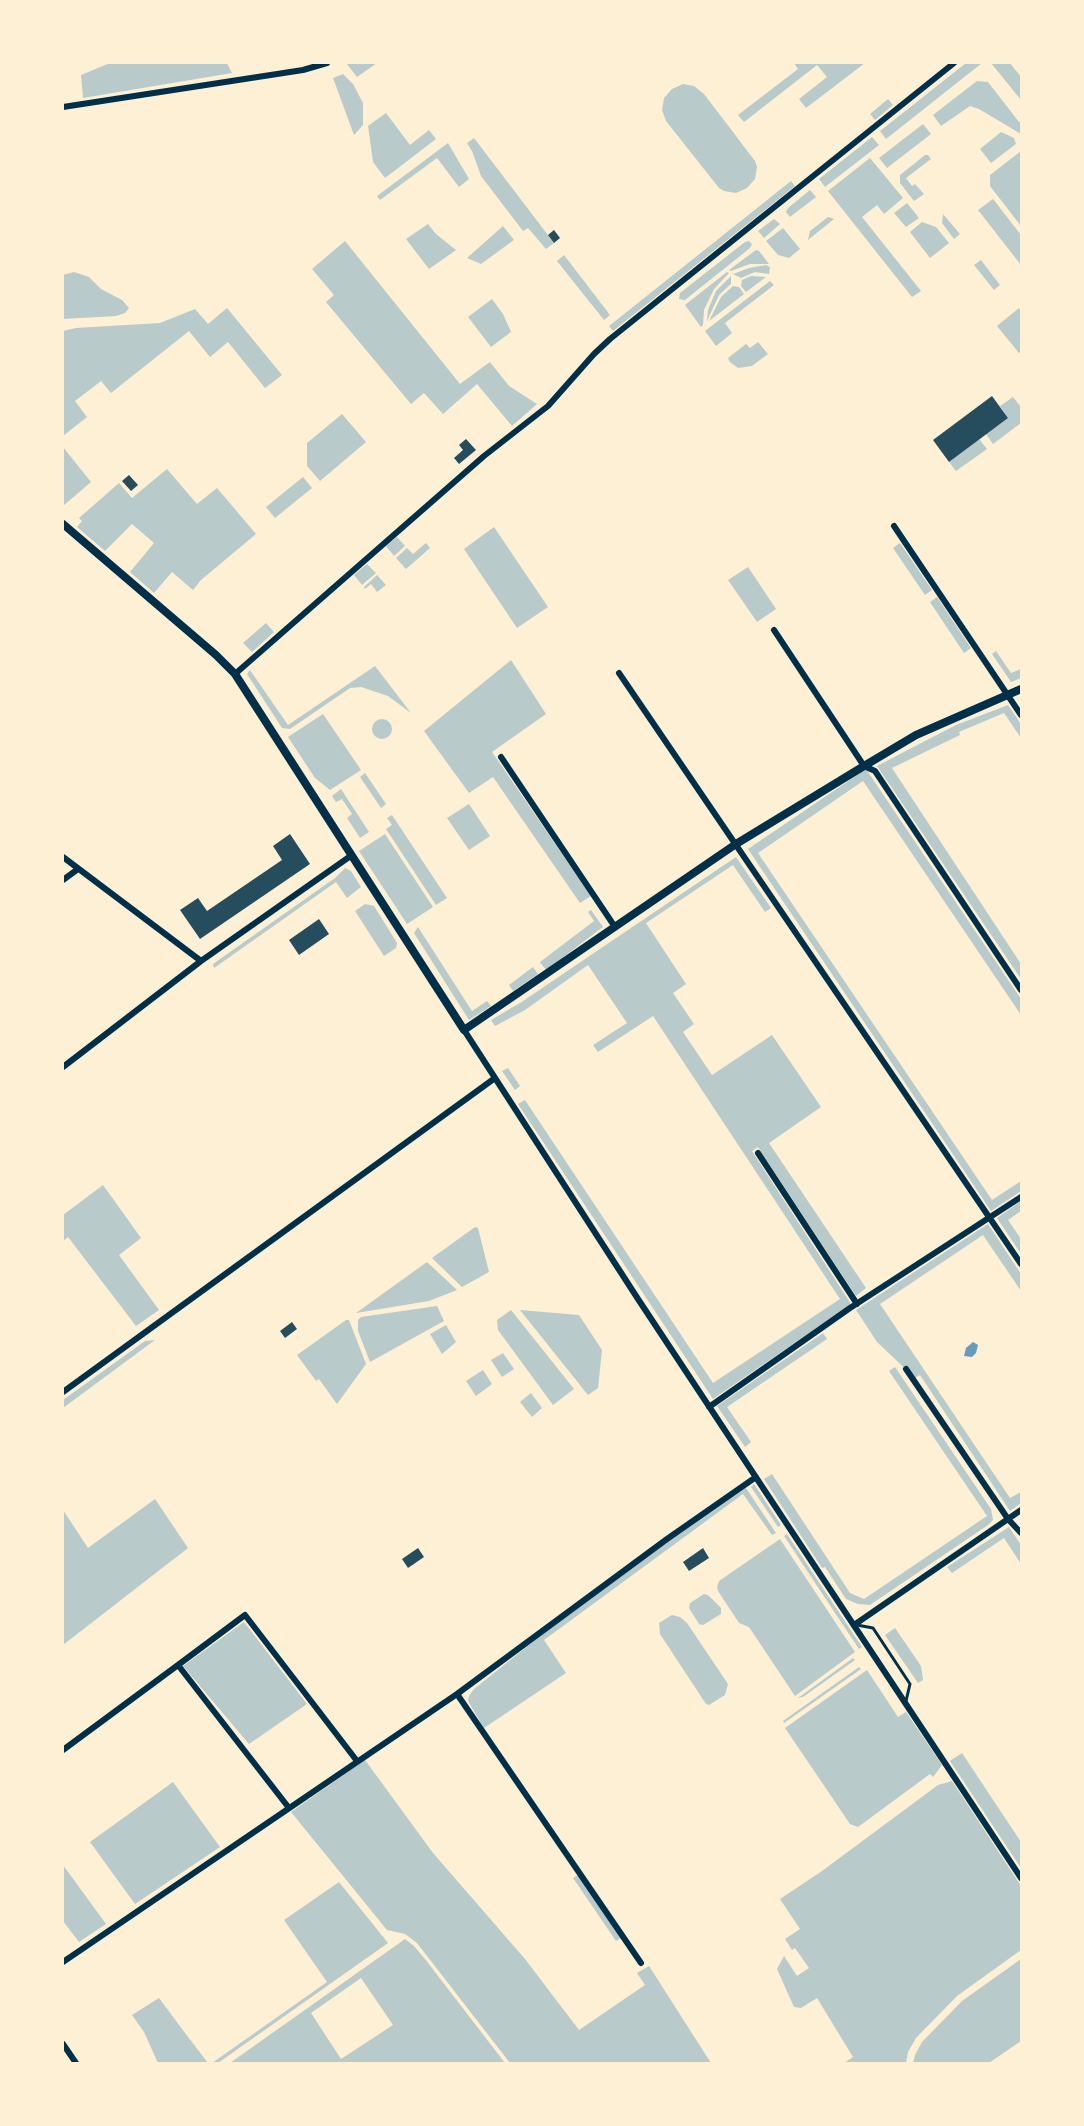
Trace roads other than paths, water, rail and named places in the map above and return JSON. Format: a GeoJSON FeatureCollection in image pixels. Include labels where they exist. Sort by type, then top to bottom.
{"type":"FeatureCollection","features":[{"type":"Feature","properties":{"kind":"street"},"geometry":{"type":"LineString","coordinates":[[63,107],[303,70],[327,63]]}},
{"type":"Feature","properties":{"kind":"street"},"geometry":{"type":"LineString","coordinates":[[235,674],[484,456],[548,406],[610,339],[954,63]]}},
{"type":"Feature","properties":{"kind":"street"},"geometry":{"type":"LineString","coordinates":[[63,524],[216,655],[235,674],[709,1407],[1021,1878]]}},
{"type":"Feature","properties":{"kind":"street"},"geometry":{"type":"LineString","coordinates":[[894,526],[1021,715]]}},
{"type":"Feature","properties":{"kind":"street"},"geometry":{"type":"LineString","coordinates":[[774,630],[864,766],[875,771],[1021,990]]}},
{"type":"Feature","properties":{"kind":"street"},"geometry":{"type":"LineString","coordinates":[[619,673],[1021,1264]]}},
{"type":"Feature","properties":{"kind":"street"},"geometry":{"type":"LineString","coordinates":[[464,1030],[736,844],[916,735],[1021,689]]}},
{"type":"Feature","properties":{"kind":"street"},"geometry":{"type":"LineString","coordinates":[[501,757],[615,927]]}},
{"type":"Feature","properties":{"kind":"street"},"geometry":{"type":"LineString","coordinates":[[63,1067],[201,961],[352,855]]}},
{"type":"Feature","properties":{"kind":"street"},"geometry":{"type":"LineString","coordinates":[[63,857],[201,961]]}},
{"type":"Feature","properties":{"kind":"street"},"geometry":{"type":"LineString","coordinates":[[63,880],[78,869]]}},
{"type":"Feature","properties":{"kind":"street"},"geometry":{"type":"LineString","coordinates":[[63,1392],[495,1078]]}},
{"type":"Feature","properties":{"kind":"street"},"geometry":{"type":"LineString","coordinates":[[758,1153],[857,1304]]}},
{"type":"Feature","properties":{"kind":"street"},"geometry":{"type":"LineString","coordinates":[[709,1407],[857,1304],[1021,1197]]}},
{"type":"Feature","properties":{"kind":"street"},"geometry":{"type":"LineString","coordinates":[[906,1369],[1008,1519],[1021,1533]]}},
{"type":"Feature","properties":{"kind":"street"},"geometry":{"type":"LineString","coordinates":[[63,1962],[457,1694],[666,1539],[756,1477]]}},
{"type":"Feature","properties":{"kind":"street"},"geometry":{"type":"LineString","coordinates":[[854,1625],[1021,1510]]}},
{"type":"Feature","properties":{"kind":"street"},"geometry":{"type":"LineString","coordinates":[[63,1750],[245,1615],[357,1761]]}},
{"type":"Feature","properties":{"kind":"street"},"geometry":{"type":"LineString","coordinates":[[178,1665],[290,1808]]}},
{"type":"Feature","properties":{"kind":"street"},"geometry":{"type":"LineString","coordinates":[[457,1694],[641,1963]]}},
{"type":"Feature","properties":{"kind":"street"},"geometry":{"type":"LineString","coordinates":[[63,2044],[76,2063]]}},
{"type":"Feature","properties":{"kind":"lane"},"geometry":{"type":"LineString","coordinates":[[854,1625],[873,1628],[910,1684],[905,1703]]}},
{"type":"Feature","properties":{"kind":"water"},"geometry":{"type":"Polygon","coordinates":[[[973,1342],[978,1345],[976,1353],[972,1357],[964,1356],[966,1348],[973,1342]]]}}]}
